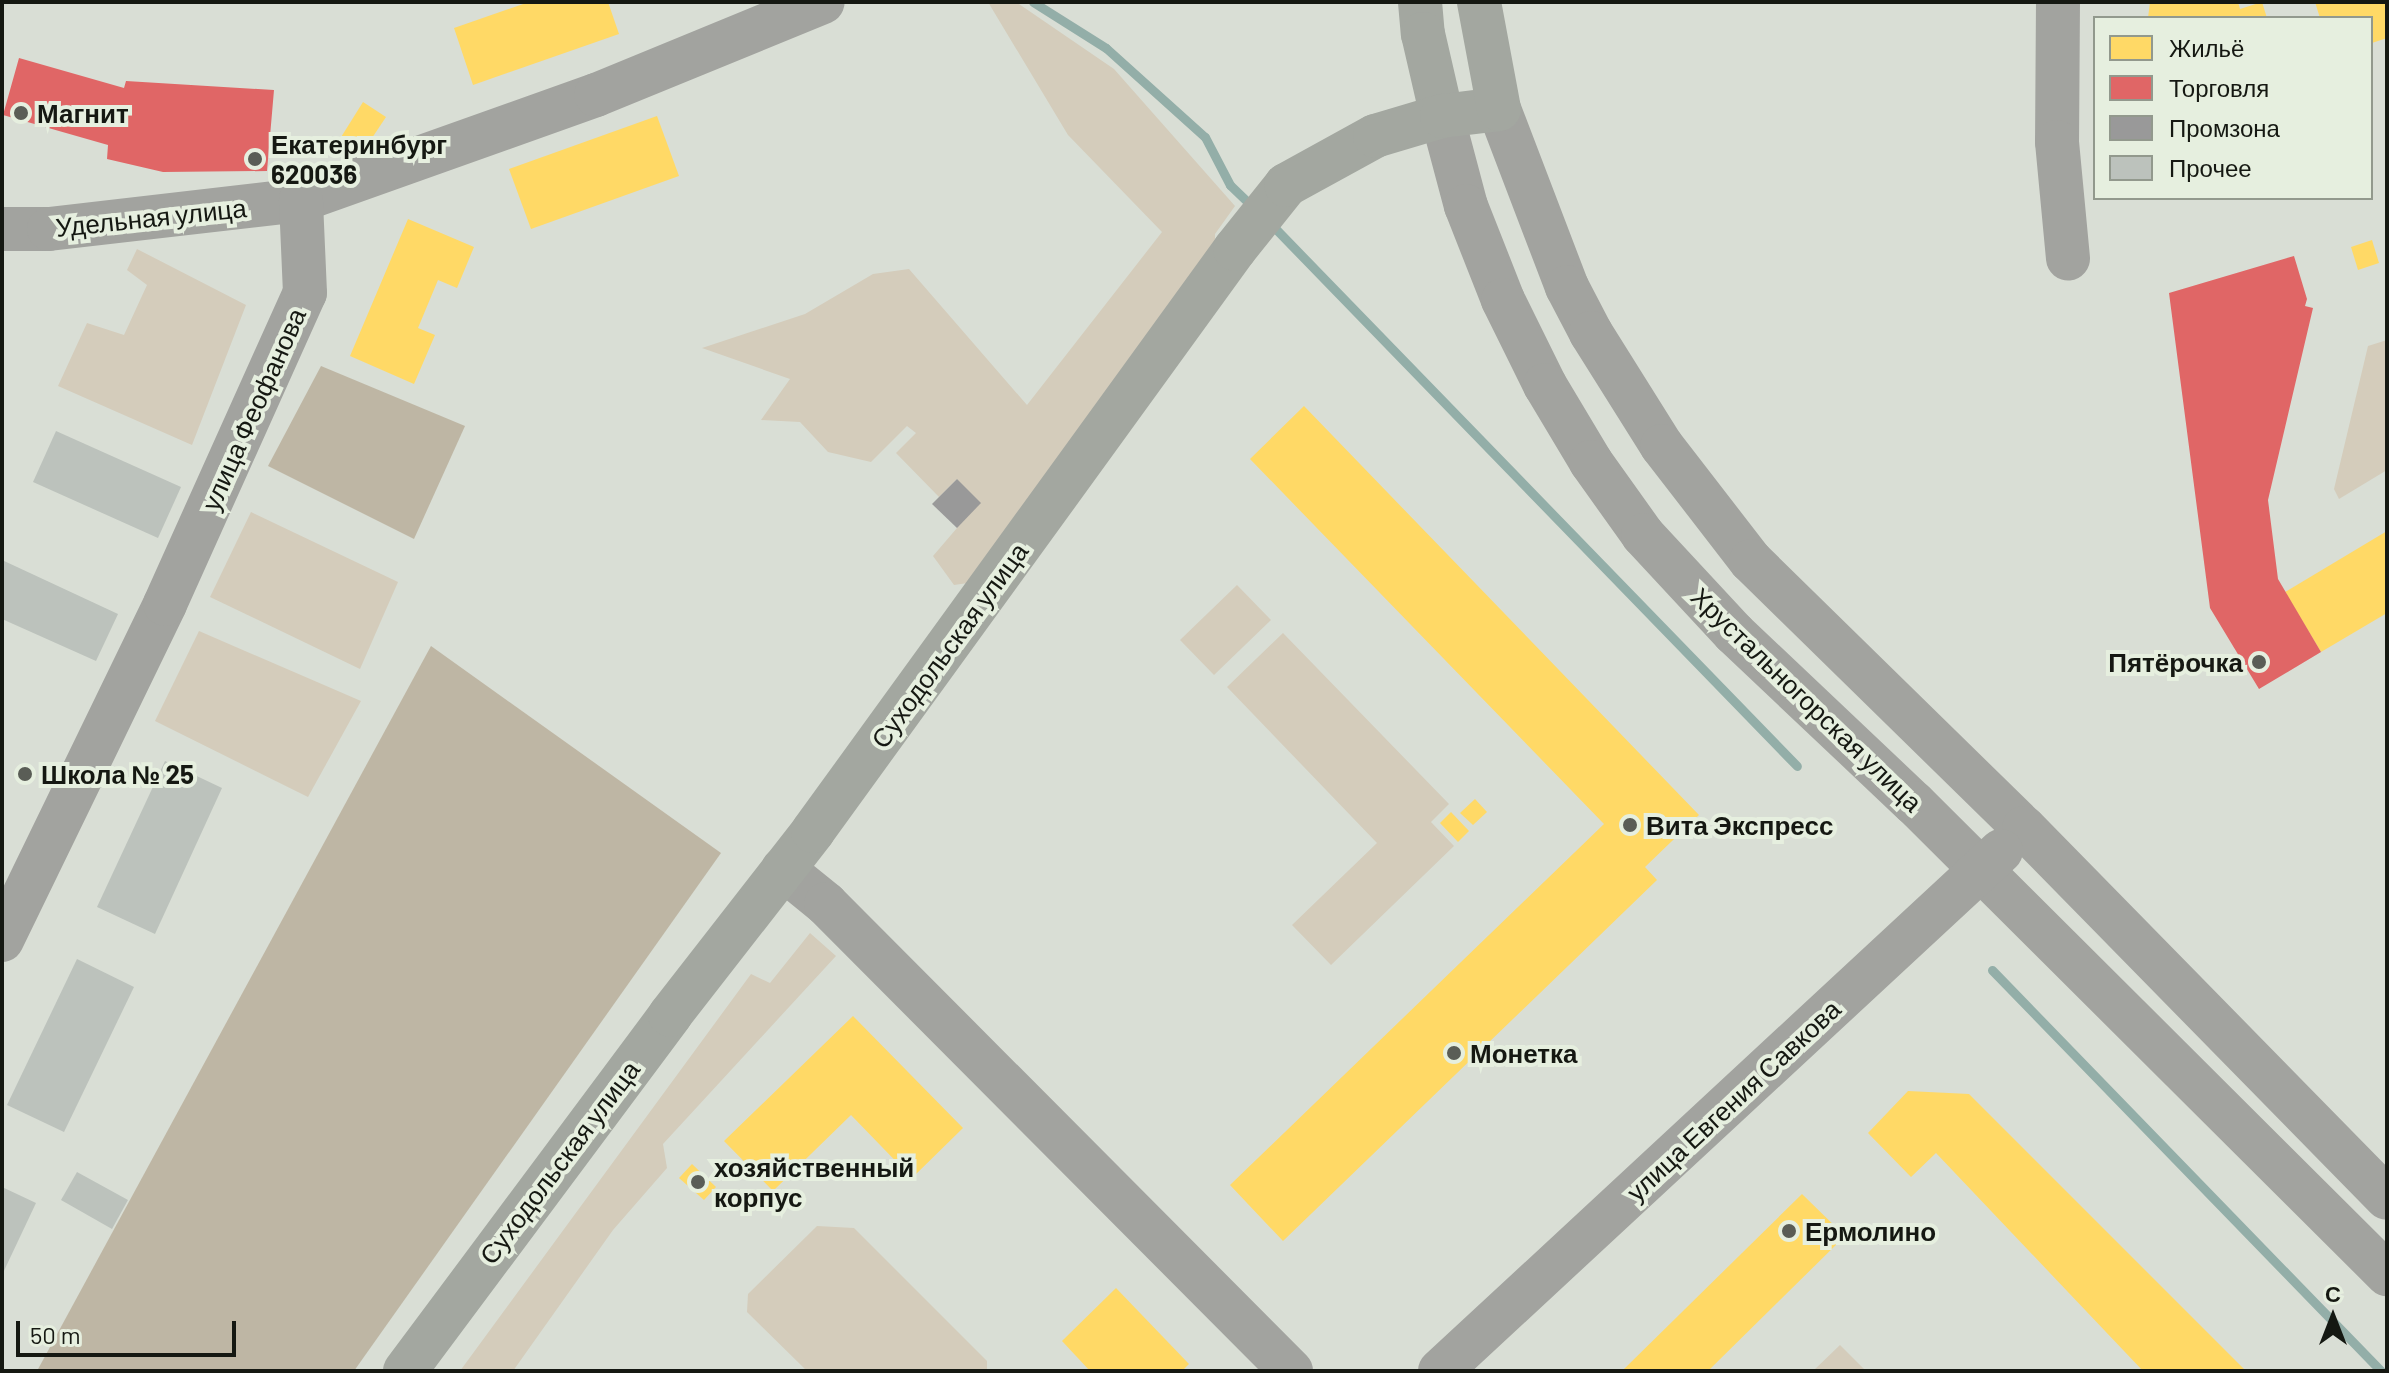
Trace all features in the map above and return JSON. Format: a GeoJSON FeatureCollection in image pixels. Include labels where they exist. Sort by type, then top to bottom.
{"type":"FeatureCollection","features":[{"type":"Feature","properties":{"kind":"main road","name":"Хрустальногорская улица"},"geometry":{"type":"LineString","coordinates":[[1420,2],[1423,34],[1442,116]]}},
{"type":"Feature","properties":{"kind":"main road"},"geometry":{"type":"LineString","coordinates":[[1479,2],[1499,109]]}},
{"type":"Feature","properties":{"kind":"main road","name":"Суходольская улица"},"geometry":{"type":"LineString","coordinates":[[405,1371],[783,869],[1062,493],[1235,249],[1286,185],[1375,136],[1442,116],[1499,109]]}},
{"type":"Feature","properties":{"kind":"street"},"geometry":{"type":"LineString","coordinates":[[301,200],[596,95],[823,2]]}},
{"type":"Feature","properties":{"kind":"street"},"geometry":{"type":"LineString","coordinates":[[2058,2],[2057,142],[2068,258]]}},
{"type":"Feature","properties":{"kind":"street"},"geometry":{"type":"LineString","coordinates":[[1499,109],[1567,287],[1662,446],[1751,561],[2024,828],[2387,1198]]}},
{"type":"Feature","properties":{"kind":"street","name":"Хрустальногорская улица"},"geometry":{"type":"LineString","coordinates":[[1442,116],[1466,206],[1503,300],[1545,385],[1591,462],[1643,535],[1734,633],[1981,870],[2387,1274]]}},
{"type":"Feature","properties":{"kind":"street","name":"Удельная улица"},"geometry":{"type":"LineString","coordinates":[[2,229],[49,229],[301,200]]}},
{"type":"Feature","properties":{"kind":"street","name":"улица Феофанова"},"geometry":{"type":"LineString","coordinates":[[2,940],[152,633],[305,293],[301,200]]}},
{"type":"Feature","properties":{"kind":"street","name":"улица Евгения Савкова"},"geometry":{"type":"LineString","coordinates":[[1440,1371],[2024,828]]}},
{"type":"Feature","properties":{"kind":"street"},"geometry":{"type":"LineString","coordinates":[[783,869],[826,904],[1291,1371]]}},
{"type":"Feature","properties":{"kind":"shaded area"},"geometry":{"type":"Polygon","coordinates":[[[988,2],[1016,2],[1114,69],[1235,206],[1215,234],[1215,246],[968,583],[954,585],[933,556],[957,528],[957,479],[939,497],[896,453],[916,433],[907,426],[871,462],[828,452],[800,422],[761,420],[790,379],[702,348],[805,314],[873,274],[909,269],[1027,405],[1162,232],[1068,135],[988,2]]]}},
{"type":"Feature","properties":{"kind":"shaded area"},"geometry":{"type":"Polygon","coordinates":[[[137,249],[246,305],[192,445],[58,386],[87,323],[124,335],[147,285],[127,270],[137,249]]]}},
{"type":"Feature","properties":{"kind":"shaded area"},"geometry":{"type":"Polygon","coordinates":[[[2387,340],[2387,470],[2339,499],[2334,489],[2368,346],[2387,340]]]}},
{"type":"Feature","properties":{"kind":"shaded area"},"geometry":{"type":"Polygon","coordinates":[[[321,366],[465,426],[414,539],[268,466],[321,366]]]}},
{"type":"Feature","properties":{"kind":"shaded area"},"geometry":{"type":"Polygon","coordinates":[[[251,512],[398,582],[360,669],[210,597],[251,512]]]}},
{"type":"Feature","properties":{"kind":"shaded area"},"geometry":{"type":"Polygon","coordinates":[[[1237,585],[1271,620],[1214,675],[1180,640],[1237,585]]]}},
{"type":"Feature","properties":{"kind":"shaded area"},"geometry":{"type":"Polygon","coordinates":[[[199,631],[361,701],[308,797],[155,721],[199,631]]]}},
{"type":"Feature","properties":{"kind":"shaded area"},"geometry":{"type":"Polygon","coordinates":[[[1283,633],[1449,804],[1431,822],[1454,846],[1331,965],[1292,925],[1377,843],[1227,687],[1283,633]]]}},
{"type":"Feature","properties":{"kind":"shaded area"},"geometry":{"type":"Polygon","coordinates":[[[431,646],[721,853],[354,1371],[37,1371],[431,646]]]}},
{"type":"Feature","properties":{"kind":"shaded area"},"geometry":{"type":"Polygon","coordinates":[[[810,933],[836,956],[663,1144],[667,1168],[613,1230],[513,1371],[460,1371],[751,974],[770,983],[810,933]]]}},
{"type":"Feature","properties":{"kind":"shaded area"},"geometry":{"type":"Polygon","coordinates":[[[817,1226],[854,1228],[987,1361],[987,1371],[807,1371],[747,1312],[748,1294],[817,1226]]]}},
{"type":"Feature","properties":{"kind":"shaded area"},"geometry":{"type":"Polygon","coordinates":[[[1840,1345],[1866,1371],[1813,1371],[1840,1345]]]}},
{"type":"Feature","properties":{"kind":"building: Жильё"},"geometry":{"type":"Polygon","coordinates":[[[529,2],[608,2],[619,34],[473,85],[454,28],[529,2]]]}},
{"type":"Feature","properties":{"kind":"building: Жильё"},"geometry":{"type":"Polygon","coordinates":[[[2150,2],[2238,2],[2240,9],[2262,2],[2266,16],[2148,16],[2150,2]]]}},
{"type":"Feature","properties":{"kind":"building: Жильё"},"geometry":{"type":"Polygon","coordinates":[[[2315,2],[2387,2],[2387,38],[2373,43],[2373,16],[2319,16],[2315,2]]]}},
{"type":"Feature","properties":{"kind":"building: Жильё"},"geometry":{"type":"Polygon","coordinates":[[[363,102],[386,117],[360,156],[338,142],[363,102]]]}},
{"type":"Feature","properties":{"kind":"building: Жильё"},"geometry":{"type":"Polygon","coordinates":[[[657,116],[679,176],[531,229],[509,169],[657,116]]]}},
{"type":"Feature","properties":{"kind":"building: Жильё"},"geometry":{"type":"Polygon","coordinates":[[[408,219],[474,247],[457,288],[438,280],[418,328],[435,335],[414,384],[350,356],[408,219]]]}},
{"type":"Feature","properties":{"kind":"building: Жильё"},"geometry":{"type":"Polygon","coordinates":[[[2372,240],[2379,263],[2358,270],[2351,247],[2372,240]]]}},
{"type":"Feature","properties":{"kind":"building: Жильё"},"geometry":{"type":"Polygon","coordinates":[[[1304,406],[1699,815],[1645,867],[1657,880],[1283,1241],[1230,1185],[1604,824],[1250,459],[1304,406]]]}},
{"type":"Feature","properties":{"kind":"building: Жильё"},"geometry":{"type":"Polygon","coordinates":[[[2387,531],[2387,613],[2321,652],[2285,592],[2387,531]]]}},
{"type":"Feature","properties":{"kind":"building: Жильё"},"geometry":{"type":"Polygon","coordinates":[[[1475,799],[1487,812],[1473,825],[1460,813],[1475,799]]]}},
{"type":"Feature","properties":{"kind":"building: Жильё"},"geometry":{"type":"Polygon","coordinates":[[[1451,812],[1469,831],[1458,842],[1440,823],[1451,812]]]}},
{"type":"Feature","properties":{"kind":"building: Жильё"},"geometry":{"type":"Polygon","coordinates":[[[853,1016],[963,1128],[912,1178],[851,1115],[773,1191],[724,1141],[853,1016]]]}},
{"type":"Feature","properties":{"kind":"building: Жильё"},"geometry":{"type":"Polygon","coordinates":[[[1908,1091],[1969,1094],[2246,1371],[2143,1371],[1936,1153],[1911,1177],[1868,1133],[1908,1091]]]}},
{"type":"Feature","properties":{"kind":"building: Жильё","name":"хозяйственный корпус"},"geometry":{"type":"Polygon","coordinates":[[[692,1164],[716,1187],[704,1200],[679,1178],[692,1164]]]}},
{"type":"Feature","properties":{"kind":"building: Жильё"},"geometry":{"type":"Polygon","coordinates":[[[1802,1194],[1845,1236],[1708,1371],[1622,1371],[1802,1194]]]}},
{"type":"Feature","properties":{"kind":"building: Жильё"},"geometry":{"type":"Polygon","coordinates":[[[1116,1288],[1189,1364],[1182,1371],[1090,1371],[1062,1341],[1116,1288]]]}},
{"type":"Feature","properties":{"kind":"building: Торговля"},"geometry":{"type":"Polygon","coordinates":[[[19,58],[124,88],[126,81],[274,90],[267,171],[163,172],[107,159],[108,145],[3,115],[19,58]]]}},
{"type":"Feature","properties":{"kind":"building: Торговля"},"geometry":{"type":"Polygon","coordinates":[[[2294,256],[2307,299],[2305,306],[2313,308],[2268,500],[2278,579],[2321,652],[2259,689],[2210,608],[2169,293],[2294,256]]]}},
{"type":"Feature","properties":{"kind":"building: Промзона"},"geometry":{"type":"Polygon","coordinates":[[[957,479],[981,503],[957,528],[932,504],[957,479]]]}},
{"type":"Feature","properties":{"kind":"building: Прочее"},"geometry":{"type":"Polygon","coordinates":[[[56,431],[181,487],[158,538],[33,482],[56,431]]]}},
{"type":"Feature","properties":{"kind":"building: Прочее"},"geometry":{"type":"Polygon","coordinates":[[[2,560],[118,614],[96,661],[2,619],[2,560]]]}},
{"type":"Feature","properties":{"kind":"building: Прочее"},"geometry":{"type":"Polygon","coordinates":[[[165,761],[222,788],[155,934],[97,907],[165,761]]]}},
{"type":"Feature","properties":{"kind":"building: Прочее"},"geometry":{"type":"Polygon","coordinates":[[[77,959],[134,987],[64,1132],[7,1105],[77,959]]]}},
{"type":"Feature","properties":{"kind":"building: Прочее"},"geometry":{"type":"Polygon","coordinates":[[[77,1172],[128,1200],[112,1229],[61,1200],[77,1172]]]}},
{"type":"Feature","properties":{"kind":"building: Прочее"},"geometry":{"type":"Polygon","coordinates":[[[2,1187],[36,1203],[2,1275],[2,1187]]]}},
{"type":"Feature","properties":{"kind":"waterway"},"geometry":{"type":"LineString","coordinates":[[1033,2],[1106,48],[1205,137],[1230,185],[1252,206]]}},
{"type":"Feature","properties":{"kind":"waterway"},"geometry":{"type":"LineString","coordinates":[[1269,222],[1797,766]]}},
{"type":"Feature","properties":{"kind":"waterway"},"geometry":{"type":"LineString","coordinates":[[1992,970],[2381,1371]]}},
{"type":"Feature","properties":{"kind":"place","name":"Магнит"},"geometry":{"type":"Point","coordinates":[21,113]}},
{"type":"Feature","properties":{"kind":"place","name":"Екатеринбург 620036"},"geometry":{"type":"Point","coordinates":[255,159]}},
{"type":"Feature","properties":{"kind":"place","name":"Пятёрочка"},"geometry":{"type":"Point","coordinates":[2259,662]}},
{"type":"Feature","properties":{"kind":"place","name":"Школа № 25"},"geometry":{"type":"Point","coordinates":[25,774]}},
{"type":"Feature","properties":{"kind":"place","name":"Вита Экспресс"},"geometry":{"type":"Point","coordinates":[1630,825]}},
{"type":"Feature","properties":{"kind":"place","name":"Монетка"},"geometry":{"type":"Point","coordinates":[1454,1053]}},
{"type":"Feature","properties":{"kind":"place","name":"хозяйственный корпус"},"geometry":{"type":"Point","coordinates":[698,1182]}},
{"type":"Feature","properties":{"kind":"place","name":"Ермолино"},"geometry":{"type":"Point","coordinates":[1789,1231]}}]}
